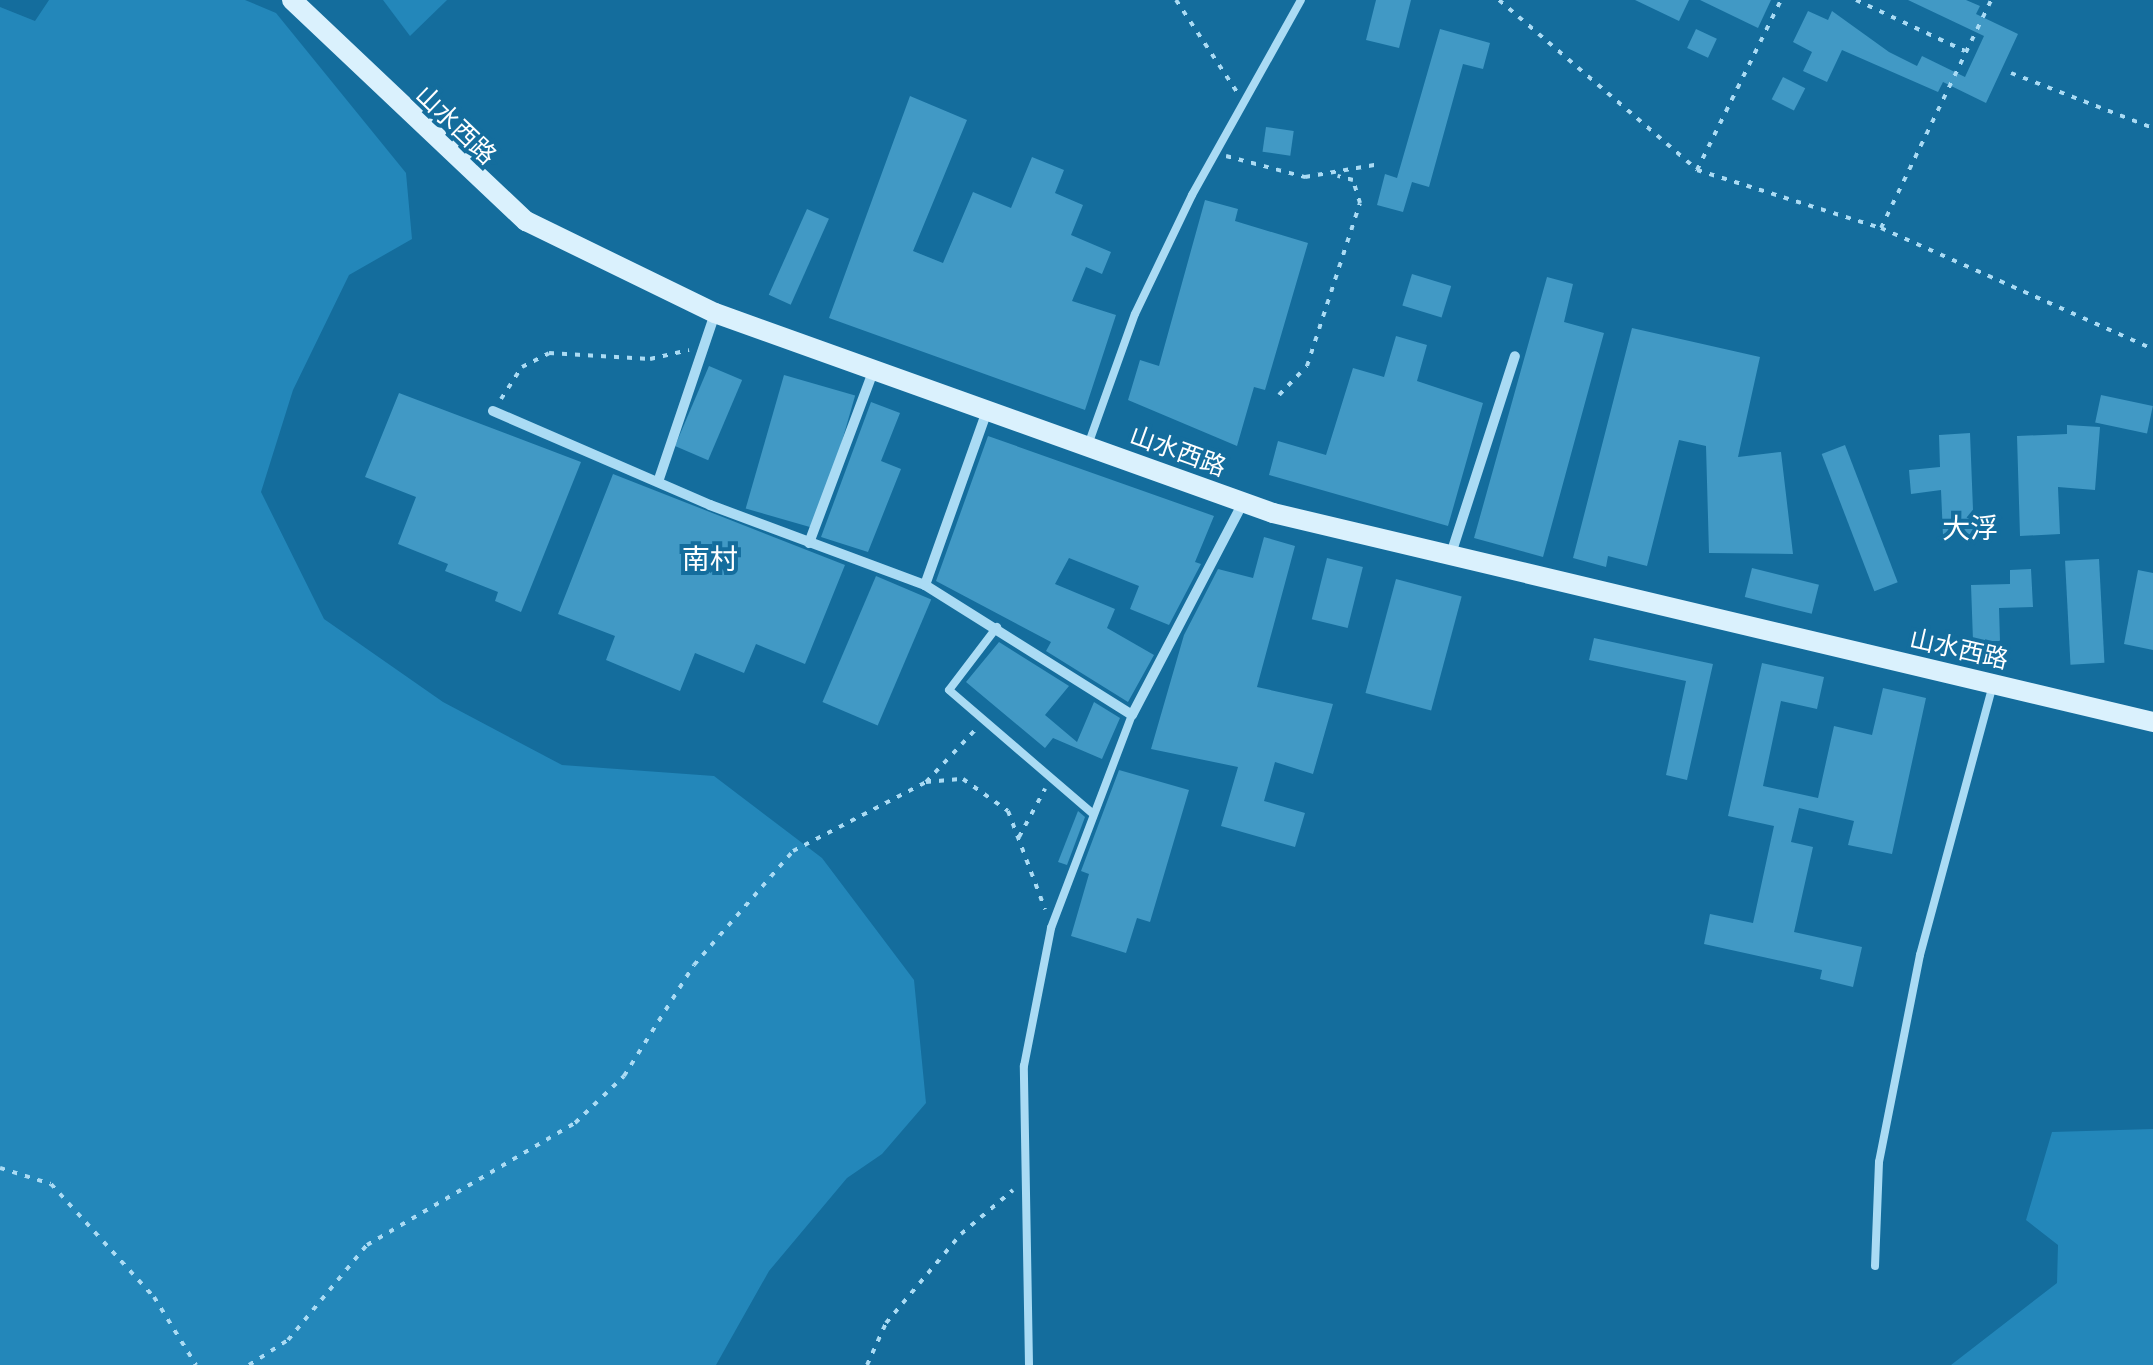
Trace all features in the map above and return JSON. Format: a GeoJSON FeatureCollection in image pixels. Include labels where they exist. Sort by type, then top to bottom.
{"type":"FeatureCollection","features":[{"type":"Feature","properties":{"kind":"street","name":"山水西路"},"geometry":{"type":"LineString","coordinates":[[292,0],[526,220],[715,313],[1243,502],[1450,558],[2153,722]]}},
{"type":"Feature","properties":{"kind":"street"},"geometry":{"type":"LineString","coordinates":[[659,479],[715,313]]}},
{"type":"Feature","properties":{"kind":"street"},"geometry":{"type":"LineString","coordinates":[[1450,558],[1516,356]]}},
{"type":"Feature","properties":{"kind":"street"},"geometry":{"type":"LineString","coordinates":[[809,542],[875,368]]}},
{"type":"Feature","properties":{"kind":"street"},"geometry":{"type":"LineString","coordinates":[[925,585],[988,410]]}},
{"type":"Feature","properties":{"kind":"street"},"geometry":{"type":"LineString","coordinates":[[494,411],[809,542],[925,585],[998,627],[1132,715],[1243,502]]}},
{"type":"Feature","properties":{"kind":"lane"},"geometry":{"type":"LineString","coordinates":[[1088,445],[1135,314],[1242,100],[1301,0]]}},
{"type":"Feature","properties":{"kind":"lane"},"geometry":{"type":"LineString","coordinates":[[998,627],[949,690],[1093,814]]}},
{"type":"Feature","properties":{"kind":"lane"},"geometry":{"type":"LineString","coordinates":[[1875,1266],[1879,1162],[1920,955],[1994,682]]}},
{"type":"Feature","properties":{"kind":"lane"},"geometry":{"type":"LineString","coordinates":[[1030,1365],[1029,1159],[1024,1066],[1052,928],[1132,715]]}},
{"type":"Feature","properties":{"kind":"path"},"geometry":{"type":"LineString","coordinates":[[1176,0],[1242,100]]}},
{"type":"Feature","properties":{"kind":"path"},"geometry":{"type":"LineString","coordinates":[[1499,0],[1697,170],[1881,228],[2153,349]]}},
{"type":"Feature","properties":{"kind":"path"},"geometry":{"type":"LineString","coordinates":[[1697,170],[1782,0]]}},
{"type":"Feature","properties":{"kind":"path"},"geometry":{"type":"LineString","coordinates":[[1856,0],[1965,51]]}},
{"type":"Feature","properties":{"kind":"path"},"geometry":{"type":"LineString","coordinates":[[1881,228],[1991,0]]}},
{"type":"Feature","properties":{"kind":"path"},"geometry":{"type":"LineString","coordinates":[[2012,73],[2153,128]]}},
{"type":"Feature","properties":{"kind":"path"},"geometry":{"type":"LineString","coordinates":[[1212,157],[1243,156],[1305,177],[1338,176],[1380,164]]}},
{"type":"Feature","properties":{"kind":"path"},"geometry":{"type":"LineString","coordinates":[[1279,395],[1307,366],[1360,204],[1353,180],[1338,176]]}},
{"type":"Feature","properties":{"kind":"path"},"geometry":{"type":"LineString","coordinates":[[494,411],[522,367],[549,353],[650,358],[704,346]]}},
{"type":"Feature","properties":{"kind":"path"},"geometry":{"type":"LineString","coordinates":[[250,1365],[288,1340],[367,1246],[576,1123],[624,1076],[694,964],[793,850],[926,782],[983,719]]}},
{"type":"Feature","properties":{"kind":"path"},"geometry":{"type":"LineString","coordinates":[[1018,838],[1051,778]]}},
{"type":"Feature","properties":{"kind":"path"},"geometry":{"type":"LineString","coordinates":[[926,782],[963,779],[1008,811],[1052,928]]}},
{"type":"Feature","properties":{"kind":"path"},"geometry":{"type":"LineString","coordinates":[[866,1365],[886,1324],[961,1234],[1012,1193],[1029,1159]]}},
{"type":"Feature","properties":{"kind":"path"},"geometry":{"type":"LineString","coordinates":[[0,1168],[51,1184],[154,1297],[196,1365]]}},
{"type":"Feature","properties":{"kind":"shaded area"},"geometry":{"type":"Polygon","coordinates":[[[49,0],[245,0],[276,13],[406,173],[412,239],[349,275],[293,390],[261,492],[324,619],[443,702],[562,765],[714,776],[822,858],[914,980],[926,1103],[882,1154],[847,1178],[769,1271],[716,1365],[0,1365],[0,7],[35,21],[49,0]]]}},
{"type":"Feature","properties":{"kind":"shaded area"},"geometry":{"type":"Polygon","coordinates":[[[383,0],[447,0],[410,36],[383,0]]]}},
{"type":"Feature","properties":{"kind":"shaded area"},"geometry":{"type":"Polygon","coordinates":[[[2153,1129],[2153,1365],[1951,1365],[2057,1283],[2058,1245],[2026,1220],[2052,1132],[2153,1129]]]}},
{"type":"Feature","properties":{"kind":"building"},"geometry":{"type":"Polygon","coordinates":[[[1376,0],[1411,0],[1399,48],[1366,40],[1376,0]]]}},
{"type":"Feature","properties":{"kind":"building"},"geometry":{"type":"Polygon","coordinates":[[[1635,0],[1689,0],[1679,21],[1635,0]]]}},
{"type":"Feature","properties":{"kind":"building"},"geometry":{"type":"Polygon","coordinates":[[[1700,0],[1771,0],[1758,28],[1700,0]]]}},
{"type":"Feature","properties":{"kind":"building"},"geometry":{"type":"Polygon","coordinates":[[[1908,0],[1966,0],[1980,6],[1976,14],[2018,34],[1986,103],[1943,82],[1938,92],[1842,50],[1827,82],[1803,71],[1812,52],[1793,42],[1808,11],[1828,20],[1832,11],[1889,52],[1917,66],[1922,56],[1965,77],[1984,36],[1908,0]]]}},
{"type":"Feature","properties":{"kind":"building"},"geometry":{"type":"Polygon","coordinates":[[[1440,29],[1490,43],[1483,69],[1463,64],[1429,187],[1412,182],[1403,212],[1377,205],[1385,174],[1397,178],[1440,29]]]}},
{"type":"Feature","properties":{"kind":"building"},"geometry":{"type":"Polygon","coordinates":[[[1696,29],[1717,39],[1708,58],[1687,48],[1696,29]]]}},
{"type":"Feature","properties":{"kind":"building"},"geometry":{"type":"Polygon","coordinates":[[[1783,77],[1805,88],[1794,111],[1772,99],[1783,77]]]}},
{"type":"Feature","properties":{"kind":"building"},"geometry":{"type":"Polygon","coordinates":[[[910,96],[967,120],[913,251],[943,263],[973,192],[1011,208],[1032,157],[1064,170],[1055,193],[1083,205],[1071,235],[1111,252],[1102,274],[1086,267],[1072,301],[1116,315],[1085,410],[829,318],[910,96]]]}},
{"type":"Feature","properties":{"kind":"building"},"geometry":{"type":"Polygon","coordinates":[[[1266,127],[1294,131],[1290,156],[1263,152],[1266,127]]]}},
{"type":"Feature","properties":{"kind":"building"},"geometry":{"type":"Polygon","coordinates":[[[1205,200],[1238,209],[1235,221],[1308,243],[1265,390],[1254,387],[1237,446],[1128,400],[1140,360],[1159,366],[1205,200]]]}},
{"type":"Feature","properties":{"kind":"building"},"geometry":{"type":"Polygon","coordinates":[[[807,209],[829,219],[791,305],[769,295],[807,209]]]}},
{"type":"Feature","properties":{"kind":"building"},"geometry":{"type":"Polygon","coordinates":[[[1412,274],[1451,286],[1442,318],[1402,306],[1412,274]]]}},
{"type":"Feature","properties":{"kind":"building"},"geometry":{"type":"Polygon","coordinates":[[[1547,277],[1573,284],[1564,322],[1604,333],[1543,557],[1474,538],[1547,277]]]}},
{"type":"Feature","properties":{"kind":"building"},"geometry":{"type":"Polygon","coordinates":[[[1632,328],[1760,357],[1738,457],[1781,452],[1793,554],[1709,553],[1706,446],[1679,440],[1647,566],[1608,556],[1606,567],[1573,558],[1632,328]]]}},
{"type":"Feature","properties":{"kind":"building"},"geometry":{"type":"Polygon","coordinates":[[[1396,336],[1427,345],[1417,381],[1483,403],[1448,526],[1269,475],[1278,441],[1326,455],[1353,368],[1384,377],[1396,336]]]}},
{"type":"Feature","properties":{"kind":"building"},"geometry":{"type":"Polygon","coordinates":[[[709,366],[742,380],[708,460],[675,446],[709,366]]]}},
{"type":"Feature","properties":{"kind":"building"},"geometry":{"type":"Polygon","coordinates":[[[784,375],[855,395],[817,529],[746,509],[784,375]]]}},
{"type":"Feature","properties":{"kind":"building"},"geometry":{"type":"Polygon","coordinates":[[[399,393],[581,462],[521,612],[495,601],[498,592],[445,571],[448,564],[398,544],[416,497],[365,477],[399,393]]]}},
{"type":"Feature","properties":{"kind":"building"},"geometry":{"type":"Polygon","coordinates":[[[2101,395],[2153,406],[2147,433],[2095,422],[2101,395]]]}},
{"type":"Feature","properties":{"kind":"building"},"geometry":{"type":"Polygon","coordinates":[[[871,402],[900,413],[881,461],[901,469],[868,552],[821,537],[871,402]]]}},
{"type":"Feature","properties":{"kind":"building"},"geometry":{"type":"Polygon","coordinates":[[[2067,425],[2100,427],[2095,490],[2058,487],[2060,534],[2020,536],[2017,436],[2067,434],[2067,425]]]}},
{"type":"Feature","properties":{"kind":"building"},"geometry":{"type":"Polygon","coordinates":[[[1970,433],[1974,535],[1943,536],[1941,490],[1911,494],[1909,470],[1940,467],[1939,435],[1970,433]]]}},
{"type":"Feature","properties":{"kind":"building"},"geometry":{"type":"Polygon","coordinates":[[[988,436],[1214,516],[1195,562],[1201,564],[1169,625],[1130,609],[1139,586],[1069,558],[1055,584],[1115,609],[1107,628],[1154,655],[1128,702],[1046,651],[1051,642],[936,581],[988,436]]]}},
{"type":"Feature","properties":{"kind":"building"},"geometry":{"type":"Polygon","coordinates":[[[1845,445],[1898,582],[1874,591],[1822,454],[1845,445]]]}},
{"type":"Feature","properties":{"kind":"building"},"geometry":{"type":"Polygon","coordinates":[[[613,474],[845,565],[805,664],[756,644],[744,673],[695,653],[680,691],[606,660],[615,636],[558,614],[613,474]]]}},
{"type":"Feature","properties":{"kind":"building"},"geometry":{"type":"Polygon","coordinates":[[[1264,537],[1295,546],[1257,687],[1333,704],[1313,774],[1275,762],[1264,801],[1305,813],[1295,847],[1221,826],[1238,767],[1151,749],[1184,635],[1218,569],[1253,578],[1264,537]]]}},
{"type":"Feature","properties":{"kind":"building"},"geometry":{"type":"Polygon","coordinates":[[[1327,558],[1363,567],[1348,628],[1312,619],[1327,558]]]}},
{"type":"Feature","properties":{"kind":"building"},"geometry":{"type":"Polygon","coordinates":[[[2099,559],[2104,663],[2070,665],[2065,561],[2099,559]]]}},
{"type":"Feature","properties":{"kind":"building"},"geometry":{"type":"Polygon","coordinates":[[[1752,568],[1819,585],[1812,614],[1745,597],[1752,568]]]}},
{"type":"Feature","properties":{"kind":"building"},"geometry":{"type":"Polygon","coordinates":[[[2031,569],[2033,607],[1999,608],[2000,641],[1973,641],[1971,585],[2010,584],[2010,570],[2031,569]]]}},
{"type":"Feature","properties":{"kind":"building"},"geometry":{"type":"Polygon","coordinates":[[[2138,570],[2153,573],[2153,650],[2124,644],[2138,570]]]}},
{"type":"Feature","properties":{"kind":"building"},"geometry":{"type":"Polygon","coordinates":[[[876,576],[931,599],[878,726],[822,702],[876,576]]]}},
{"type":"Feature","properties":{"kind":"building"},"geometry":{"type":"Polygon","coordinates":[[[1396,579],[1462,597],[1431,711],[1365,693],[1396,579]]]}},
{"type":"Feature","properties":{"kind":"building"},"geometry":{"type":"Polygon","coordinates":[[[1594,638],[1713,664],[1687,780],[1666,775],[1686,681],[1589,660],[1594,638]]]}},
{"type":"Feature","properties":{"kind":"building"},"geometry":{"type":"Polygon","coordinates":[[[999,642],[1069,686],[1045,715],[1077,742],[1094,702],[1120,718],[1102,759],[1053,738],[1045,748],[966,682],[999,642]]]}},
{"type":"Feature","properties":{"kind":"building"},"geometry":{"type":"Polygon","coordinates":[[[1762,663],[1824,677],[1817,709],[1781,701],[1763,786],[1818,798],[1834,726],[1872,735],[1883,688],[1926,698],[1892,854],[1848,845],[1854,821],[1799,808],[1791,842],[1813,847],[1794,932],[1862,947],[1853,987],[1820,979],[1822,970],[1704,944],[1710,914],[1753,923],[1774,826],[1728,816],[1762,663]]]}},
{"type":"Feature","properties":{"kind":"building"},"geometry":{"type":"Polygon","coordinates":[[[1119,770],[1189,790],[1150,922],[1137,918],[1126,953],[1071,936],[1089,874],[1081,871],[1119,770]]]}},
{"type":"Feature","properties":{"kind":"building"},"geometry":{"type":"Polygon","coordinates":[[[1078,811],[1085,817],[1067,865],[1058,862],[1078,811]]]}},
{"type":"Feature","properties":{"kind":"district","name":"大浮"},"geometry":{"type":"Point","coordinates":[1970,528]}},
{"type":"Feature","properties":{"kind":"district","name":"南村"},"geometry":{"type":"Point","coordinates":[710,559]}}]}
